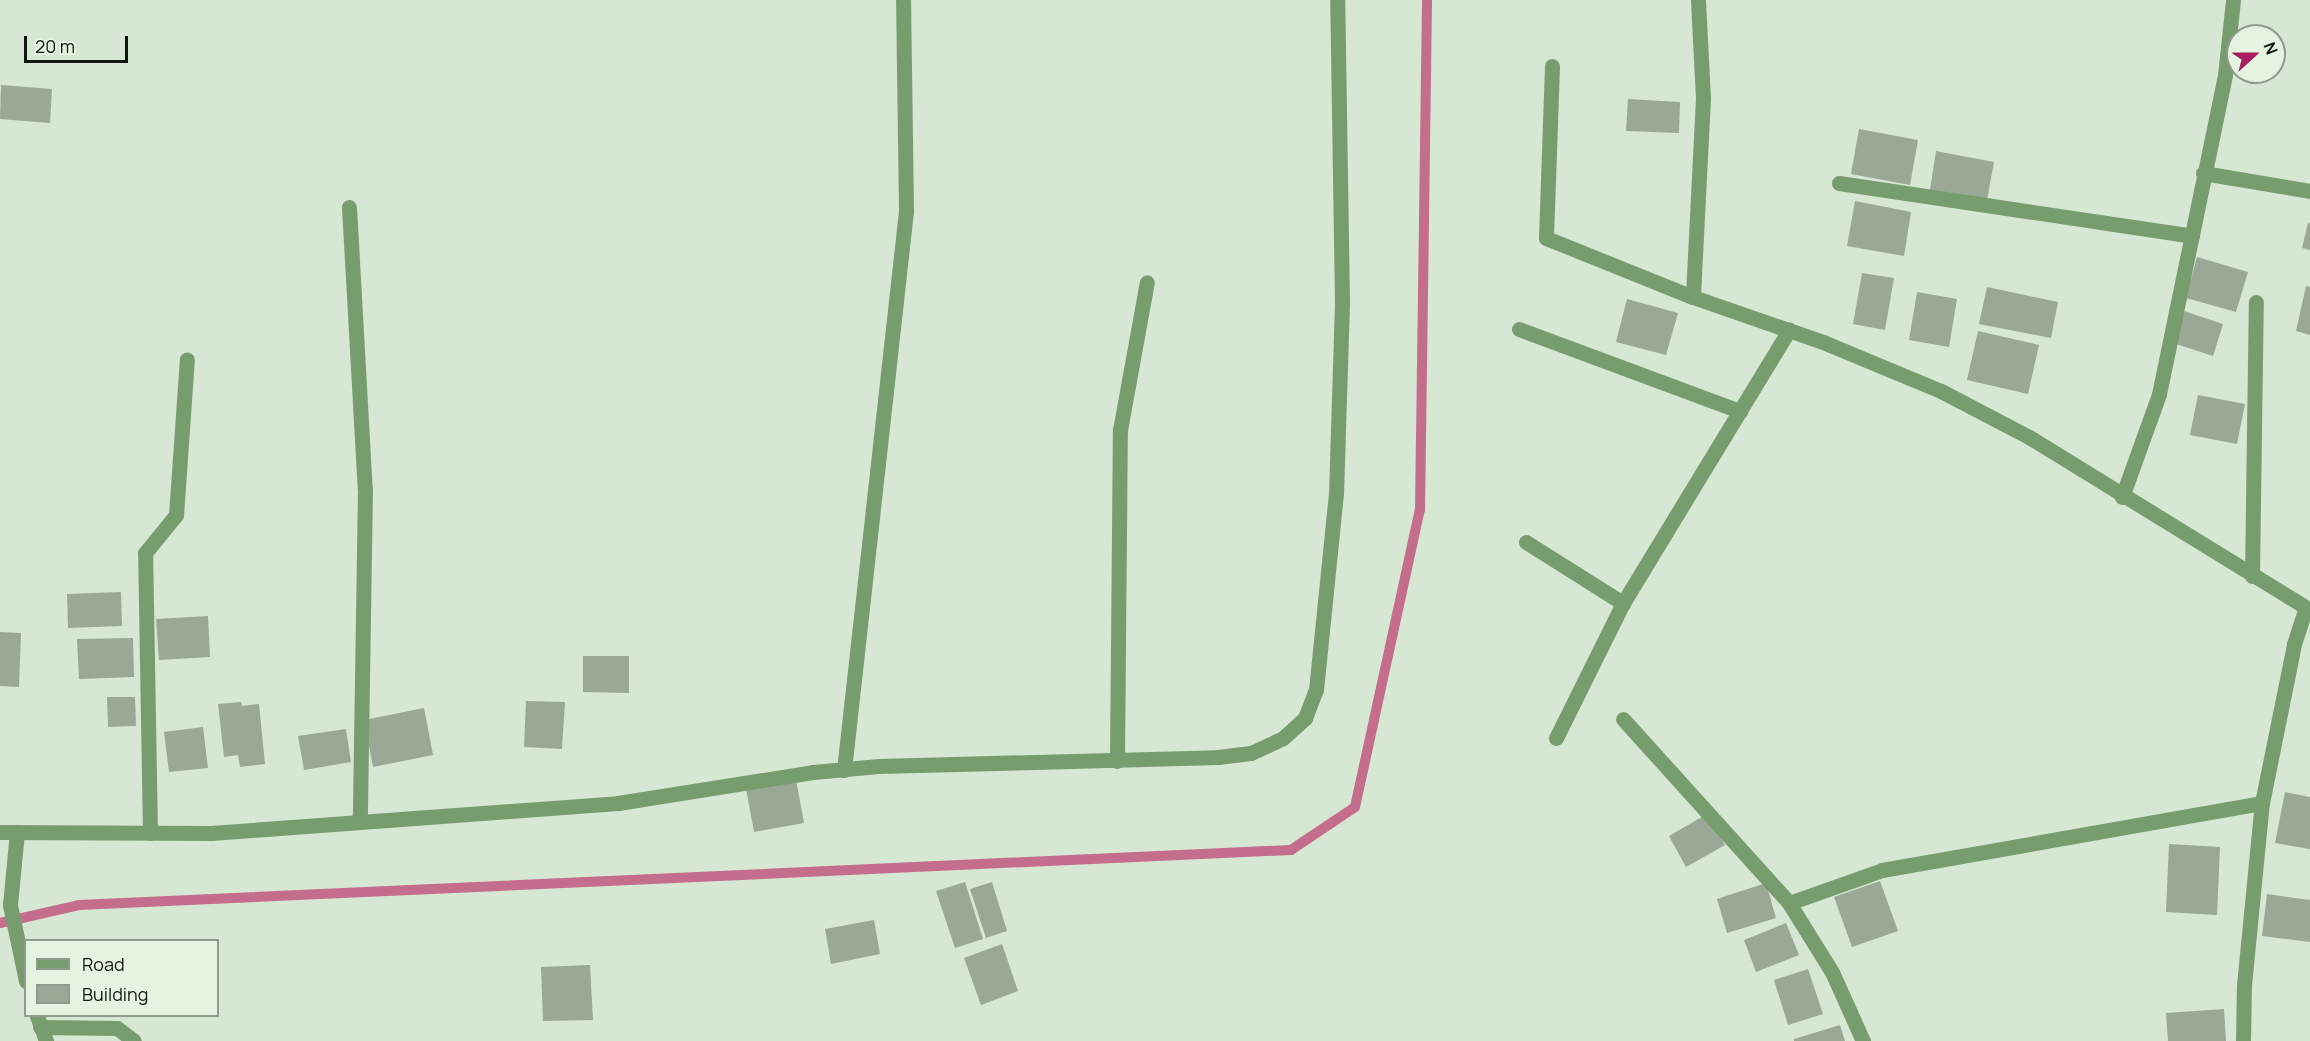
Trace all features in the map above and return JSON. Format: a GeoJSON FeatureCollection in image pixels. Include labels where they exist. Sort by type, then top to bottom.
{"type":"FeatureCollection","features":[{"type":"Feature","properties":{"kind":"street"},"geometry":{"type":"LineString","coordinates":[[844,770],[906,211],[903,0]]}},
{"type":"Feature","properties":{"kind":"street"},"geometry":{"type":"LineString","coordinates":[[0,832],[211,833],[618,803],[844,770],[1117,761],[1251,753],[1283,738],[1305,718],[1316,690],[1329,577],[1340,390],[1337,0]]}},
{"type":"Feature","properties":{"kind":"street"},"geometry":{"type":"LineString","coordinates":[[1693,297],[1703,98],[1698,0]]}},
{"type":"Feature","properties":{"kind":"street"},"geometry":{"type":"LineString","coordinates":[[2122,498],[2159,394],[2225,75],[2233,0]]}},
{"type":"Feature","properties":{"kind":"street"},"geometry":{"type":"LineString","coordinates":[[1552,66],[1546,238],[1693,297],[1789,330],[1951,396],[2030,437],[2122,498],[2308,609],[2294,644],[2262,802],[2244,985],[2243,1041]]}},
{"type":"Feature","properties":{"kind":"street"},"geometry":{"type":"LineString","coordinates":[[2204,172],[2310,191]]}},
{"type":"Feature","properties":{"kind":"street"},"geometry":{"type":"LineString","coordinates":[[1839,183],[2192,236]]}},
{"type":"Feature","properties":{"kind":"street"},"geometry":{"type":"LineString","coordinates":[[350,207],[365,489],[360,821]]}},
{"type":"Feature","properties":{"kind":"street"},"geometry":{"type":"LineString","coordinates":[[1117,761],[1120,430],[1147,282]]}},
{"type":"Feature","properties":{"kind":"street"},"geometry":{"type":"LineString","coordinates":[[2252,576],[2256,302]]}},
{"type":"Feature","properties":{"kind":"street"},"geometry":{"type":"LineString","coordinates":[[1519,329],[1740,411]]}},
{"type":"Feature","properties":{"kind":"street"},"geometry":{"type":"LineString","coordinates":[[1556,738],[1623,603],[1789,330]]}},
{"type":"Feature","properties":{"kind":"street"},"geometry":{"type":"LineString","coordinates":[[150,833],[145,553],[176,515],[187,359]]}},
{"type":"Feature","properties":{"kind":"street"},"geometry":{"type":"LineString","coordinates":[[1526,542],[1623,603]]}},
{"type":"Feature","properties":{"kind":"street"},"geometry":{"type":"LineString","coordinates":[[1623,719],[1789,903],[1832,972],[1863,1041]]}},
{"type":"Feature","properties":{"kind":"street"},"geometry":{"type":"LineString","coordinates":[[1789,903],[1882,870],[2262,802]]}},
{"type":"Feature","properties":{"kind":"street"},"geometry":{"type":"LineString","coordinates":[[16,832],[10,905],[19,960],[24,975]]}},
{"type":"Feature","properties":{"kind":"street"},"geometry":{"type":"LineString","coordinates":[[41,1028],[117,1028],[134,1041]]}},
{"type":"Feature","properties":{"kind":"building"},"geometry":{"type":"Polygon","coordinates":[[[1,85],[52,89],[50,123],[0,119],[1,85]]]}},
{"type":"Feature","properties":{"kind":"building"},"geometry":{"type":"Polygon","coordinates":[[[1628,99],[1680,102],[1679,133],[1626,131],[1628,99]]]}},
{"type":"Feature","properties":{"kind":"building"},"geometry":{"type":"Polygon","coordinates":[[[1859,129],[1918,140],[1910,185],[1851,174],[1859,129]]]}},
{"type":"Feature","properties":{"kind":"building"},"geometry":{"type":"Polygon","coordinates":[[[1936,151],[1994,162],[1987,200],[1930,190],[1936,151]]]}},
{"type":"Feature","properties":{"kind":"building"},"geometry":{"type":"Polygon","coordinates":[[[1855,201],[1911,212],[1904,256],[1847,246],[1855,201]]]}},
{"type":"Feature","properties":{"kind":"building"},"geometry":{"type":"Polygon","coordinates":[[[2308,223],[2310,223],[2310,250],[2302,248],[2308,223]]]}},
{"type":"Feature","properties":{"kind":"building"},"geometry":{"type":"Polygon","coordinates":[[[2197,257],[2248,272],[2236,312],[2186,298],[2197,257]]]}},
{"type":"Feature","properties":{"kind":"building"},"geometry":{"type":"Polygon","coordinates":[[[1862,273],[1894,278],[1885,330],[1853,324],[1862,273]]]}},
{"type":"Feature","properties":{"kind":"building"},"geometry":{"type":"Polygon","coordinates":[[[2306,286],[2310,287],[2310,335],[2296,331],[2306,286]]]}},
{"type":"Feature","properties":{"kind":"building"},"geometry":{"type":"Polygon","coordinates":[[[1987,287],[2058,302],[2051,338],[1979,324],[1987,287]]]}},
{"type":"Feature","properties":{"kind":"building"},"geometry":{"type":"Polygon","coordinates":[[[1917,292],[1957,299],[1949,347],[1909,340],[1917,292]]]}},
{"type":"Feature","properties":{"kind":"building"},"geometry":{"type":"Polygon","coordinates":[[[1627,299],[1678,313],[1666,355],[1616,342],[1627,299]]]}},
{"type":"Feature","properties":{"kind":"building"},"geometry":{"type":"Polygon","coordinates":[[[2184,311],[2223,324],[2213,356],[2173,343],[2184,311]]]}},
{"type":"Feature","properties":{"kind":"building"},"geometry":{"type":"Polygon","coordinates":[[[1978,331],[2039,345],[2028,394],[1967,380],[1978,331]]]}},
{"type":"Feature","properties":{"kind":"building"},"geometry":{"type":"Polygon","coordinates":[[[2198,395],[2245,404],[2237,444],[2190,435],[2198,395]]]}},
{"type":"Feature","properties":{"kind":"building"},"geometry":{"type":"Polygon","coordinates":[[[121,592],[122,626],[68,628],[67,594],[121,592]]]}},
{"type":"Feature","properties":{"kind":"building"},"geometry":{"type":"Polygon","coordinates":[[[208,616],[210,657],[159,660],[156,619],[208,616]]]}},
{"type":"Feature","properties":{"kind":"building"},"geometry":{"type":"Polygon","coordinates":[[[0,632],[21,633],[19,687],[0,686],[0,632]]]}},
{"type":"Feature","properties":{"kind":"building"},"geometry":{"type":"Polygon","coordinates":[[[133,638],[134,677],[79,679],[77,639],[133,638]]]}},
{"type":"Feature","properties":{"kind":"building"},"geometry":{"type":"Polygon","coordinates":[[[583,656],[629,656],[629,693],[583,692],[583,656]]]}},
{"type":"Feature","properties":{"kind":"building"},"geometry":{"type":"Polygon","coordinates":[[[107,697],[135,697],[136,726],[108,727],[107,697]]]}},
{"type":"Feature","properties":{"kind":"building"},"geometry":{"type":"Polygon","coordinates":[[[526,701],[565,702],[562,749],[524,747],[526,701]]]}},
{"type":"Feature","properties":{"kind":"building"},"geometry":{"type":"Polygon","coordinates":[[[241,702],[242,706],[259,704],[265,764],[240,767],[238,755],[224,757],[218,704],[241,702]]]}},
{"type":"Feature","properties":{"kind":"building"},"geometry":{"type":"Polygon","coordinates":[[[424,708],[433,755],[373,767],[364,720],[424,708]]]}},
{"type":"Feature","properties":{"kind":"building"},"geometry":{"type":"Polygon","coordinates":[[[203,727],[208,768],[169,772],[164,732],[203,727]]]}},
{"type":"Feature","properties":{"kind":"building"},"geometry":{"type":"Polygon","coordinates":[[[346,729],[351,762],[304,770],[298,736],[346,729]]]}},
{"type":"Feature","properties":{"kind":"building"},"geometry":{"type":"Polygon","coordinates":[[[796,780],[804,823],[754,832],[746,789],[796,780]]]}},
{"type":"Feature","properties":{"kind":"building"},"geometry":{"type":"Polygon","coordinates":[[[2285,792],[2310,797],[2310,849],[2275,843],[2285,792]]]}},
{"type":"Feature","properties":{"kind":"building"},"geometry":{"type":"Polygon","coordinates":[[[1707,814],[1725,845],[1686,867],[1669,836],[1707,814]]]}},
{"type":"Feature","properties":{"kind":"building"},"geometry":{"type":"Polygon","coordinates":[[[2169,844],[2220,847],[2217,915],[2166,912],[2169,844]]]}},
{"type":"Feature","properties":{"kind":"building"},"geometry":{"type":"Polygon","coordinates":[[[1880,881],[1898,931],[1852,947],[1834,897],[1880,881]]]}},
{"type":"Feature","properties":{"kind":"building"},"geometry":{"type":"Polygon","coordinates":[[[965,882],[983,939],[955,948],[936,891],[965,882]]]}},
{"type":"Feature","properties":{"kind":"building"},"geometry":{"type":"Polygon","coordinates":[[[992,882],[1007,931],[986,938],[970,889],[992,882]]]}},
{"type":"Feature","properties":{"kind":"building"},"geometry":{"type":"Polygon","coordinates":[[[1766,883],[1776,918],[1727,933],[1717,899],[1766,883]]]}},
{"type":"Feature","properties":{"kind":"building"},"geometry":{"type":"Polygon","coordinates":[[[2267,894],[2310,900],[2310,942],[2262,936],[2267,894]]]}},
{"type":"Feature","properties":{"kind":"building"},"geometry":{"type":"Polygon","coordinates":[[[874,920],[880,954],[831,964],[825,929],[874,920]]]}},
{"type":"Feature","properties":{"kind":"building"},"geometry":{"type":"Polygon","coordinates":[[[1786,923],[1799,955],[1756,972],[1744,940],[1786,923]]]}},
{"type":"Feature","properties":{"kind":"building"},"geometry":{"type":"Polygon","coordinates":[[[1002,944],[1018,991],[981,1005],[964,958],[1002,944]]]}},
{"type":"Feature","properties":{"kind":"building"},"geometry":{"type":"Polygon","coordinates":[[[590,965],[593,1020],[543,1021],[541,967],[590,965]]]}},
{"type":"Feature","properties":{"kind":"building"},"geometry":{"type":"Polygon","coordinates":[[[1808,969],[1823,1014],[1788,1025],[1774,980],[1808,969]]]}},
{"type":"Feature","properties":{"kind":"building"},"geometry":{"type":"Polygon","coordinates":[[[2224,1009],[2226,1041],[2168,1041],[2166,1013],[2224,1009]]]}},
{"type":"Feature","properties":{"kind":"building"},"geometry":{"type":"Polygon","coordinates":[[[1840,1025],[1845,1041],[1794,1041],[1794,1039],[1840,1025]]]}},
{"type":"Feature","properties":{"kind":"waterway"},"geometry":{"type":"LineString","coordinates":[[0,923],[79,905],[1291,850],[1355,807],[1420,510],[1427,0]]}}]}
